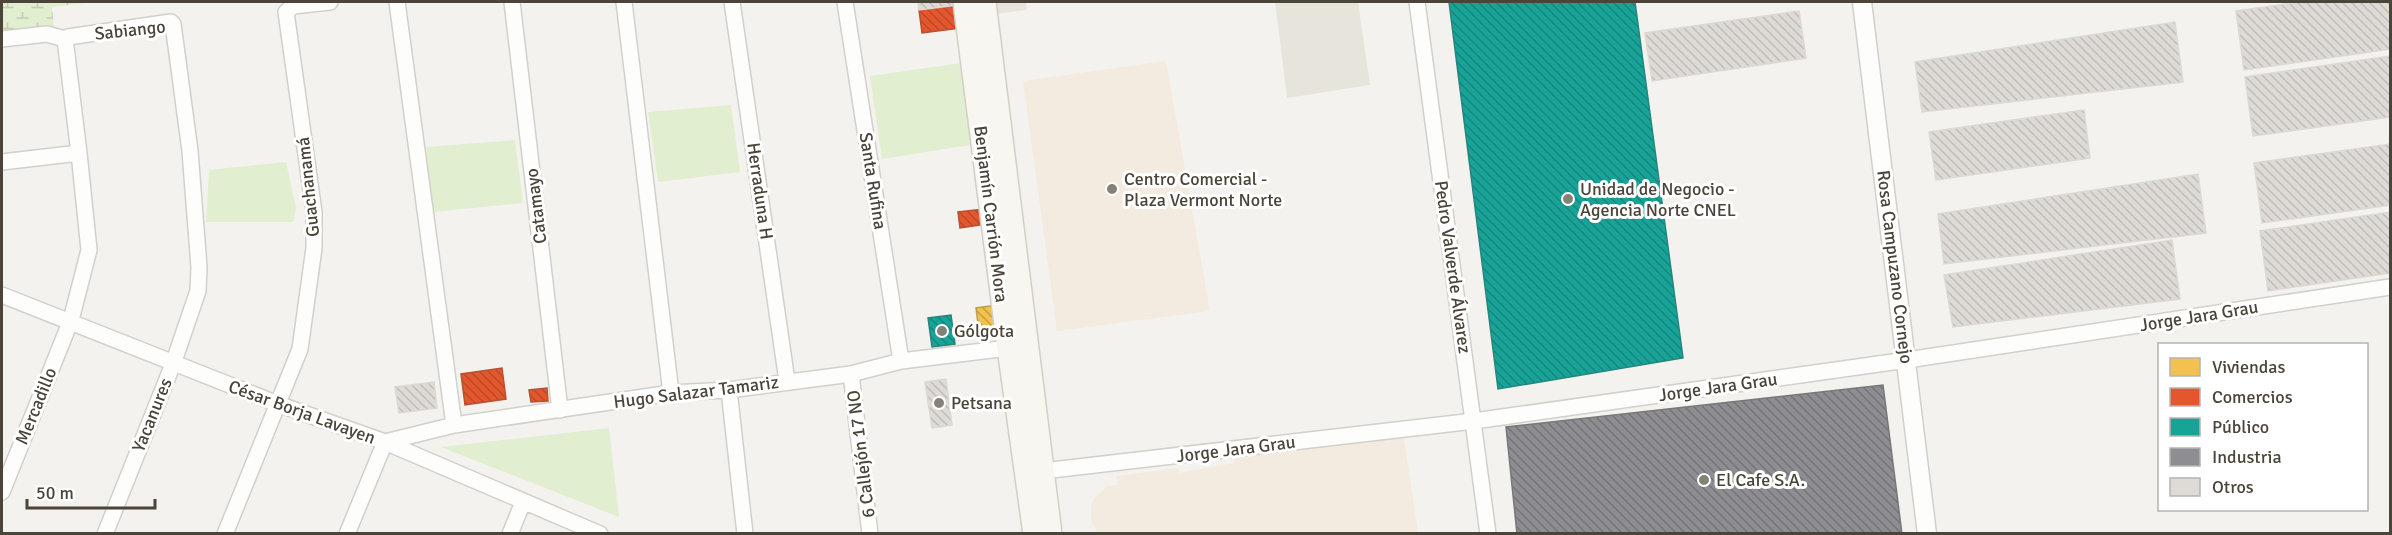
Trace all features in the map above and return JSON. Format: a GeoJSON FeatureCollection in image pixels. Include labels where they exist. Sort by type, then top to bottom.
{"type":"FeatureCollection","features":[{"type":"Feature","properties":{"kind":"main road","name":"Benjamín Carrión Mora"},"geometry":{"type":"LineString","coordinates":[[964,2],[1034,534]]}},
{"type":"Feature","properties":{"kind":"main road","name":"Benjamín Carrión Mora"},"geometry":{"type":"LineString","coordinates":[[985,2],[1051,534]]}},
{"type":"Feature","properties":{"kind":"street","name":"Guachanamá"},"geometry":{"type":"LineString","coordinates":[[278,405],[300,349],[314,248],[314,212],[286,12],[293,6],[330,2]]}},
{"type":"Feature","properties":{"kind":"street"},"geometry":{"type":"LineString","coordinates":[[397,2],[454,425]]}},
{"type":"Feature","properties":{"kind":"street","name":"Catamayo"},"geometry":{"type":"LineString","coordinates":[[512,2],[560,410]]}},
{"type":"Feature","properties":{"kind":"street"},"geometry":{"type":"LineString","coordinates":[[624,2],[671,393]]}},
{"type":"Feature","properties":{"kind":"street","name":"Herraduna H"},"geometry":{"type":"LineString","coordinates":[[732,2],[787,381]]}},
{"type":"Feature","properties":{"kind":"street","name":"Santa Rufina"},"geometry":{"type":"LineString","coordinates":[[845,2],[901,361]]}},
{"type":"Feature","properties":{"kind":"street","name":"Pedro Valverde Álvarez"},"geometry":{"type":"LineString","coordinates":[[1417,2],[1488,534]]}},
{"type":"Feature","properties":{"kind":"street","name":"Rosa Campuzano Cornejo"},"geometry":{"type":"LineString","coordinates":[[1862,2],[1927,534]]}},
{"type":"Feature","properties":{"kind":"street","name":"Sabiango"},"geometry":{"type":"LineString","coordinates":[[64,39],[171,22],[174,27],[190,151],[199,267],[198,291],[173,363]]}},
{"type":"Feature","properties":{"kind":"street"},"geometry":{"type":"LineString","coordinates":[[2,39],[47,34],[64,39],[80,153],[89,250],[71,320]]}},
{"type":"Feature","properties":{"kind":"street"},"geometry":{"type":"LineString","coordinates":[[2,162],[80,153]]}},
{"type":"Feature","properties":{"kind":"street","name":"Jorge Jara Grau"},"geometry":{"type":"LineString","coordinates":[[1043,471],[1474,421],[1907,360],[2391,287]]}},
{"type":"Feature","properties":{"kind":"street","name":"César Borja Lavayen"},"geometry":{"type":"LineString","coordinates":[[2,295],[71,320],[278,405],[385,442],[600,534]]}},
{"type":"Feature","properties":{"kind":"street","name":"Mercadillo"},"geometry":{"type":"LineString","coordinates":[[2,492],[71,320]]}},
{"type":"Feature","properties":{"kind":"street","name":"Hugo Salazar Tamariz"},"geometry":{"type":"LineString","coordinates":[[385,442],[454,425],[671,393],[729,390],[851,374],[901,361],[1008,348]]}},
{"type":"Feature","properties":{"kind":"street","name":"Yacanures"},"geometry":{"type":"LineString","coordinates":[[105,534],[173,363]]}},
{"type":"Feature","properties":{"kind":"street","name":"6 Callejón 17 NO"},"geometry":{"type":"LineString","coordinates":[[851,374],[870,534]]}},
{"type":"Feature","properties":{"kind":"street"},"geometry":{"type":"LineString","coordinates":[[729,390],[745,534]]}},
{"type":"Feature","properties":{"kind":"street"},"geometry":{"type":"LineString","coordinates":[[225,534],[278,405]]}},
{"type":"Feature","properties":{"kind":"street"},"geometry":{"type":"LineString","coordinates":[[347,534],[385,442]]}},
{"type":"Feature","properties":{"kind":"street"},"geometry":{"type":"LineString","coordinates":[[510,534],[523,502]]}},
{"type":"Feature","properties":{"kind":"shaded area"},"geometry":{"type":"Polygon","coordinates":[[[993,2],[1026,2],[1027,10],[994,14],[993,2]]]}},
{"type":"Feature","properties":{"kind":"shaded area"},"geometry":{"type":"Polygon","coordinates":[[[1275,2],[1358,2],[1370,85],[1287,98],[1275,2]]]}},
{"type":"Feature","properties":{"kind":"shaded area"},"geometry":{"type":"Polygon","coordinates":[[[1166,61],[1210,311],[1057,331],[1023,81],[1166,61]]]}},
{"type":"Feature","properties":{"kind":"shaded area"},"geometry":{"type":"Polygon","coordinates":[[[1404,437],[1418,533],[1098,533],[1091,522],[1091,507],[1094,498],[1107,486],[1118,485],[1116,476],[1178,468],[1179,473],[1234,463],[1234,455],[1404,437]]]}},
{"type":"Feature","properties":{"kind":"green space"},"geometry":{"type":"Polygon","coordinates":[[[2,2],[93,2],[52,7],[54,28],[2,35],[2,2]]]}},
{"type":"Feature","properties":{"kind":"green space"},"geometry":{"type":"Polygon","coordinates":[[[968,62],[976,144],[882,159],[870,76],[968,62]]]}},
{"type":"Feature","properties":{"kind":"green space"},"geometry":{"type":"Polygon","coordinates":[[[731,105],[740,172],[658,182],[648,112],[731,105]]]}},
{"type":"Feature","properties":{"kind":"green space"},"geometry":{"type":"Polygon","coordinates":[[[515,140],[523,203],[433,212],[426,147],[515,140]]]}},
{"type":"Feature","properties":{"kind":"green space"},"geometry":{"type":"Polygon","coordinates":[[[286,162],[296,208],[293,222],[206,222],[209,170],[286,162]]]}},
{"type":"Feature","properties":{"kind":"green space"},"geometry":{"type":"Polygon","coordinates":[[[609,428],[619,517],[441,447],[609,428]]]}},
{"type":"Feature","properties":{"kind":"building: Viviendas"},"geometry":{"type":"Polygon","coordinates":[[[997,305],[1000,336],[980,339],[976,308],[997,305]]]}},
{"type":"Feature","properties":{"kind":"building: Comercios"},"geometry":{"type":"Polygon","coordinates":[[[957,5],[960,28],[922,33],[919,10],[957,5]]]}},
{"type":"Feature","properties":{"kind":"building: Comercios"},"geometry":{"type":"Polygon","coordinates":[[[984,209],[986,224],[960,228],[958,212],[984,209]]]}},
{"type":"Feature","properties":{"kind":"building: Comercios"},"geometry":{"type":"Polygon","coordinates":[[[502,368],[506,399],[465,405],[461,374],[502,368]]]}},
{"type":"Feature","properties":{"kind":"building: Comercios"},"geometry":{"type":"Polygon","coordinates":[[[547,388],[548,401],[531,402],[529,390],[547,388]]]}},
{"type":"Feature","properties":{"kind":"building: Público","name":"Unidad de Negocio - Agencia Norte CNEL"},"geometry":{"type":"Polygon","coordinates":[[[1449,2],[1635,2],[1683,358],[1498,389],[1449,2]]]}},
{"type":"Feature","properties":{"kind":"building: Público","name":"Gólgota"},"geometry":{"type":"Polygon","coordinates":[[[951,315],[955,344],[932,347],[928,318],[951,315]]]}},
{"type":"Feature","properties":{"kind":"building: Industria","name":"El Cafe S.A."},"geometry":{"type":"Polygon","coordinates":[[[1883,385],[1902,534],[1517,534],[1506,427],[1883,385]]]}},
{"type":"Feature","properties":{"kind":"building: Otros"},"geometry":{"type":"Polygon","coordinates":[[[918,2],[956,2],[957,5],[919,10],[918,2]]]}},
{"type":"Feature","properties":{"kind":"building: Otros"},"geometry":{"type":"Polygon","coordinates":[[[2300,2],[2390,2],[2390,49],[2244,70],[2236,11],[2300,2]]]}},
{"type":"Feature","properties":{"kind":"building: Otros"},"geometry":{"type":"Polygon","coordinates":[[[1799,11],[1806,58],[1652,81],[1645,33],[1799,11]]]}},
{"type":"Feature","properties":{"kind":"building: Otros"},"geometry":{"type":"Polygon","coordinates":[[[2175,22],[2183,82],[1922,112],[1915,62],[2175,22]]]}},
{"type":"Feature","properties":{"kind":"building: Otros"},"geometry":{"type":"Polygon","coordinates":[[[2390,56],[2390,117],[2253,136],[2245,77],[2390,56]]]}},
{"type":"Feature","properties":{"kind":"building: Otros"},"geometry":{"type":"Polygon","coordinates":[[[2084,110],[2090,158],[1936,180],[1929,132],[2084,110]]]}},
{"type":"Feature","properties":{"kind":"building: Otros"},"geometry":{"type":"Polygon","coordinates":[[[2390,144],[2390,205],[2262,223],[2254,163],[2390,144]]]}},
{"type":"Feature","properties":{"kind":"building: Otros"},"geometry":{"type":"Polygon","coordinates":[[[2198,174],[2206,233],[1944,264],[1938,214],[2198,174]]]}},
{"type":"Feature","properties":{"kind":"building: Otros"},"geometry":{"type":"Polygon","coordinates":[[[2390,212],[2390,273],[2268,291],[2260,231],[2390,212]]]}},
{"type":"Feature","properties":{"kind":"building: Otros"},"geometry":{"type":"Polygon","coordinates":[[[2172,240],[2180,299],[1953,327],[1944,275],[2172,240]]]}},
{"type":"Feature","properties":{"kind":"building: Otros","name":"Petsana"},"geometry":{"type":"Polygon","coordinates":[[[946,379],[952,425],[932,428],[925,382],[946,379]]]}},
{"type":"Feature","properties":{"kind":"building: Otros"},"geometry":{"type":"Polygon","coordinates":[[[434,382],[437,408],[399,413],[395,387],[434,382]]]}},
{"type":"Feature","properties":{"kind":"place","name":"Centro Comercial - Plaza Vermont Norte"},"geometry":{"type":"Point","coordinates":[1112,189]}},
{"type":"Feature","properties":{"kind":"place","name":"Unidad de Negocio - Agencia Norte CNEL"},"geometry":{"type":"Point","coordinates":[1568,199]}},
{"type":"Feature","properties":{"kind":"place","name":"Gólgota"},"geometry":{"type":"Point","coordinates":[942,331]}},
{"type":"Feature","properties":{"kind":"place","name":"Petsana"},"geometry":{"type":"Point","coordinates":[939,403]}},
{"type":"Feature","properties":{"kind":"place","name":"El Cafe S.A."},"geometry":{"type":"Point","coordinates":[1704,480]}}]}
